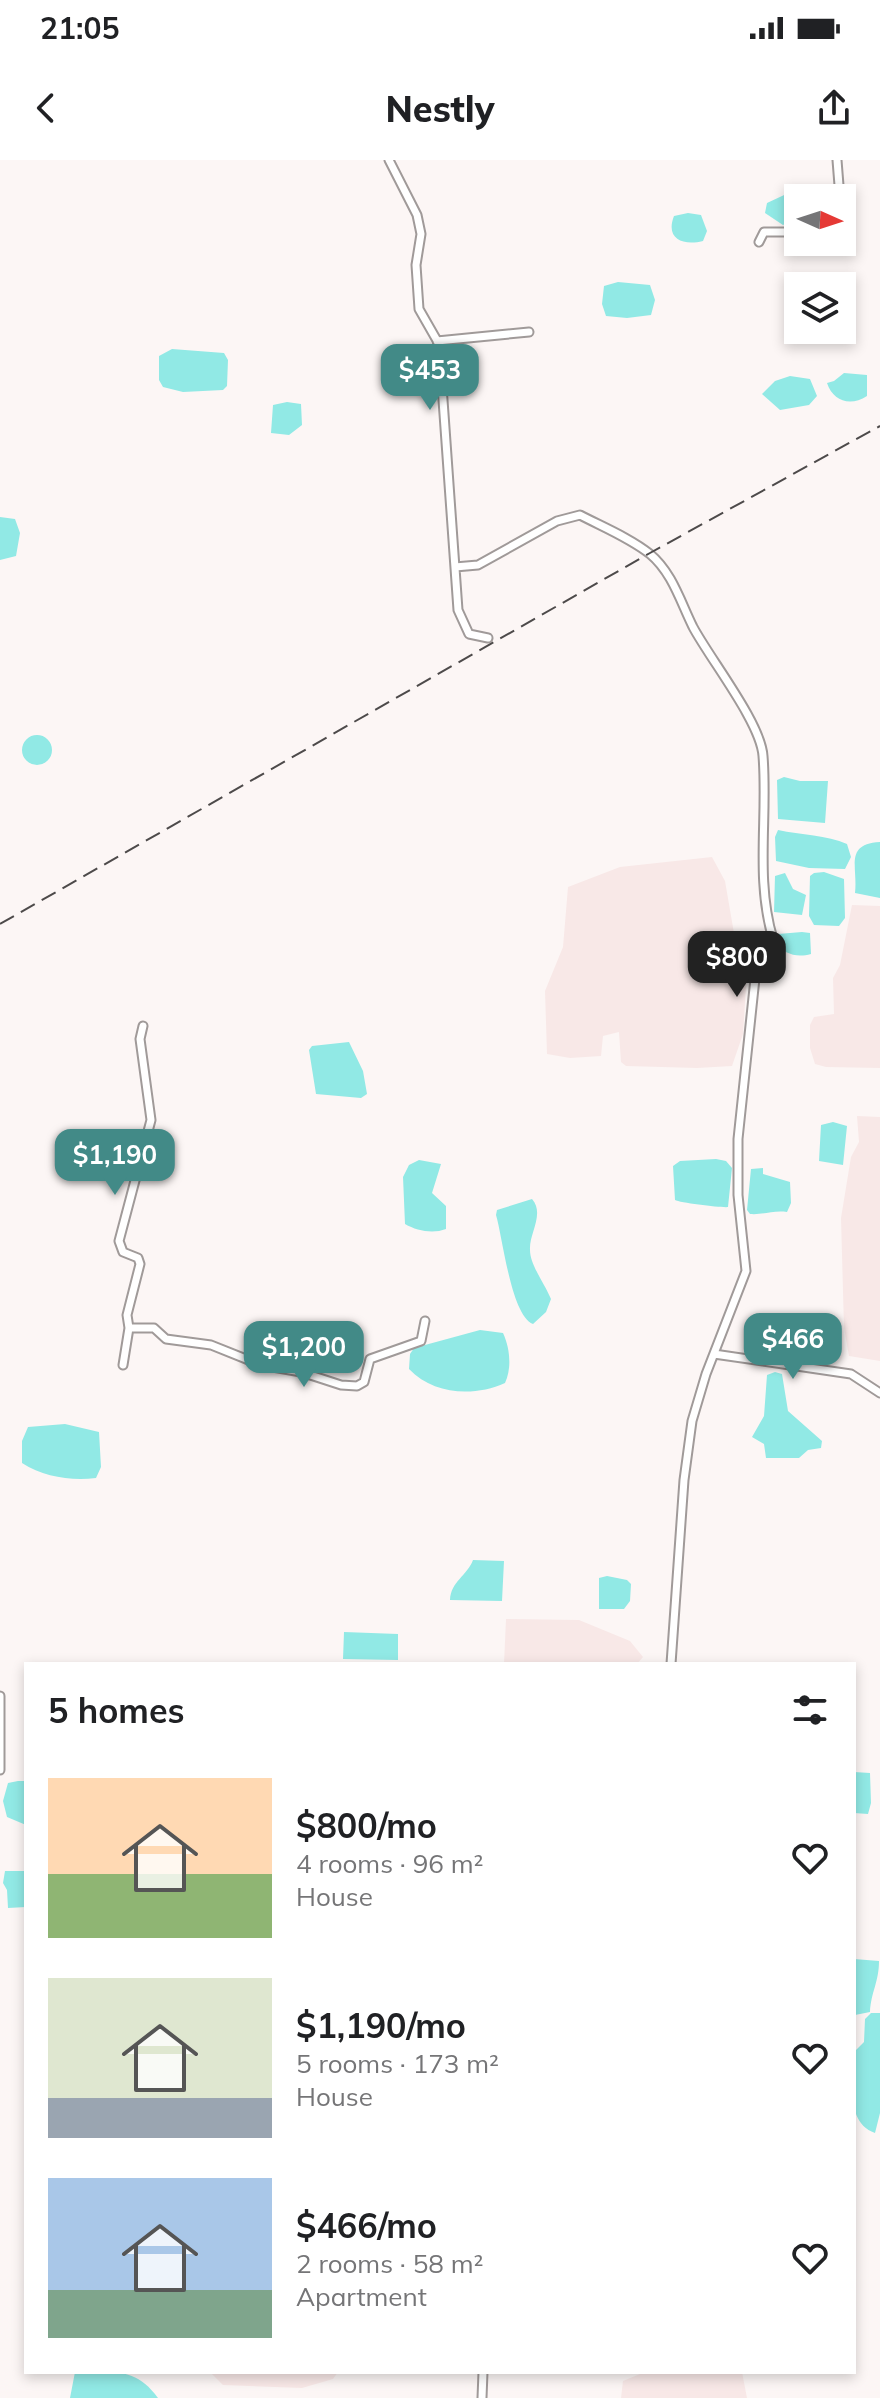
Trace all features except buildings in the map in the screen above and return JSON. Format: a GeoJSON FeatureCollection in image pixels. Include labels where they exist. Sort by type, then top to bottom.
{"type":"FeatureCollection","features":[{"type":"Feature","properties":{"kind":"street"},"geometry":{"type":"LineString","coordinates":[[389,160],[417,215],[421,234],[416,265],[418,301],[419,309],[437,341],[445,397],[455,567],[462,625],[469,634],[488,638]]}},
{"type":"Feature","properties":{"kind":"street"},"geometry":{"type":"LineString","coordinates":[[837,160],[839,184]]}},
{"type":"Feature","properties":{"kind":"street"},"geometry":{"type":"LineString","coordinates":[[759,242],[764,232],[784,232]]}},
{"type":"Feature","properties":{"kind":"street"},"geometry":{"type":"LineString","coordinates":[[437,341],[529,332]]}},
{"type":"Feature","properties":{"kind":"street"},"geometry":{"type":"LineString","coordinates":[[455,567],[478,565],[557,521],[580,515],[650,553],[675,586],[693,627],[755,731],[763,753],[763,882],[767,919],[773,939],[756,969],[738,1139],[738,1195],[746,1271],[692,1421],[684,1480],[671,1662]]}},
{"type":"Feature","properties":{"kind":"street"},"geometry":{"type":"LineString","coordinates":[[123,1365],[129,1328],[127,1315],[140,1264],[138,1258],[123,1252],[119,1241],[151,1120],[140,1039],[143,1026]]}},
{"type":"Feature","properties":{"kind":"street"},"geometry":{"type":"LineString","coordinates":[[129,1328],[154,1328],[166,1339],[211,1345],[261,1365],[301,1372],[341,1385],[357,1386],[364,1382],[370,1359],[421,1341],[425,1321]]}},
{"type":"Feature","properties":{"kind":"street"},"geometry":{"type":"LineString","coordinates":[[714,1354],[851,1374],[880,1393]]}},
{"type":"Feature","properties":{"kind":"street"},"geometry":{"type":"LineString","coordinates":[[0,1696],[0,1770]]}},
{"type":"Feature","properties":{"kind":"street"},"geometry":{"type":"LineString","coordinates":[[482,2398],[483,2374]]}},
{"type":"Feature","properties":{"kind":"shaded area"},"geometry":{"type":"Polygon","coordinates":[[[712,857],[725,881],[735,939],[747,971],[743,1034],[732,1066],[626,1066],[621,1062],[619,1032],[603,1036],[601,1056],[570,1058],[547,1054],[545,991],[563,947],[568,887],[620,867],[712,857]]]}},
{"type":"Feature","properties":{"kind":"shaded area"},"geometry":{"type":"Polygon","coordinates":[[[852,905],[880,906],[880,1068],[815,1064],[810,1048],[810,1025],[814,1017],[834,1014],[833,978],[840,965],[852,905]]]}},
{"type":"Feature","properties":{"kind":"shaded area"},"geometry":{"type":"Polygon","coordinates":[[[857,1116],[880,1117],[880,1361],[849,1356],[844,1328],[841,1218],[851,1157],[859,1142],[857,1116]]]}},
{"type":"Feature","properties":{"kind":"shaded area"},"geometry":{"type":"Polygon","coordinates":[[[506,1619],[579,1620],[630,1641],[643,1657],[639,1662],[504,1662],[506,1619]]]}},
{"type":"Feature","properties":{"kind":"shaded area"},"geometry":{"type":"Polygon","coordinates":[[[212,2374],[337,2374],[333,2379],[302,2388],[223,2385],[212,2374]]]}},
{"type":"Feature","properties":{"kind":"shaded area"},"geometry":{"type":"Polygon","coordinates":[[[640,2374],[742,2374],[747,2398],[621,2398],[623,2381],[640,2374]]]}},
{"type":"Feature","properties":{"kind":"water"},"geometry":{"type":"Polygon","coordinates":[[[784,195],[784,225],[765,213],[767,203],[784,195]]]}},
{"type":"Feature","properties":{"kind":"water"},"geometry":{"type":"Polygon","coordinates":[[[688,213],[701,215],[707,231],[703,241],[683,241],[674,235],[674,216],[688,213]]]}},
{"type":"Feature","properties":{"kind":"water"},"geometry":{"type":"Polygon","coordinates":[[[618,282],[650,285],[655,300],[651,315],[627,318],[606,316],[602,304],[604,286],[618,282]]]}},
{"type":"Feature","properties":{"kind":"water"},"geometry":{"type":"Polygon","coordinates":[[[172,349],[224,353],[228,360],[227,386],[223,390],[183,392],[163,387],[159,380],[159,356],[172,349]]]}},
{"type":"Feature","properties":{"kind":"water"},"geometry":{"type":"Polygon","coordinates":[[[844,373],[867,375],[867,396],[848,401],[833,394],[827,383],[844,373]]]}},
{"type":"Feature","properties":{"kind":"water"},"geometry":{"type":"Polygon","coordinates":[[[790,376],[810,379],[817,396],[809,405],[780,410],[762,394],[775,381],[790,376]]]}},
{"type":"Feature","properties":{"kind":"water"},"geometry":{"type":"Polygon","coordinates":[[[287,402],[301,404],[302,425],[289,435],[271,433],[273,405],[287,402]]]}},
{"type":"Feature","properties":{"kind":"water"},"geometry":{"type":"Polygon","coordinates":[[[0,517],[15,519],[20,533],[16,556],[0,560],[0,517]]]}},
{"type":"Feature","properties":{"kind":"water"},"geometry":{"type":"Polygon","coordinates":[[[37,735],[43,736],[51,744],[51,756],[43,764],[37,765],[31,764],[23,756],[22,750],[23,744],[31,736],[37,735]]]}},
{"type":"Feature","properties":{"kind":"water"},"geometry":{"type":"Polygon","coordinates":[[[784,777],[800,781],[828,781],[825,823],[778,819],[777,780],[784,777]]]}},
{"type":"Feature","properties":{"kind":"water"},"geometry":{"type":"Polygon","coordinates":[[[778,830],[839,841],[847,844],[851,857],[845,869],[809,868],[776,861],[775,837],[778,830]]]}},
{"type":"Feature","properties":{"kind":"water"},"geometry":{"type":"Polygon","coordinates":[[[880,842],[880,898],[855,893],[857,852],[861,847],[880,842]]]}},
{"type":"Feature","properties":{"kind":"water"},"geometry":{"type":"Polygon","coordinates":[[[824,872],[844,879],[845,918],[839,926],[814,925],[809,916],[810,876],[824,872]]]}},
{"type":"Feature","properties":{"kind":"water"},"geometry":{"type":"Polygon","coordinates":[[[785,873],[793,889],[806,895],[802,915],[774,912],[775,876],[785,873]]]}},
{"type":"Feature","properties":{"kind":"water"},"geometry":{"type":"Polygon","coordinates":[[[810,933],[811,954],[791,954],[775,942],[778,934],[810,933]]]}},
{"type":"Feature","properties":{"kind":"water"},"geometry":{"type":"Polygon","coordinates":[[[349,1042],[363,1071],[367,1094],[361,1098],[316,1094],[309,1050],[312,1046],[349,1042]]]}},
{"type":"Feature","properties":{"kind":"water"},"geometry":{"type":"Polygon","coordinates":[[[833,1122],[847,1126],[843,1165],[819,1161],[821,1125],[833,1122]]]}},
{"type":"Feature","properties":{"kind":"water"},"geometry":{"type":"Polygon","coordinates":[[[419,1160],[441,1164],[432,1193],[446,1206],[446,1229],[425,1231],[405,1224],[403,1177],[409,1165],[419,1160]]]}},
{"type":"Feature","properties":{"kind":"water"},"geometry":{"type":"Polygon","coordinates":[[[680,1161],[726,1161],[732,1168],[728,1207],[675,1200],[673,1166],[680,1161]]]}},
{"type":"Feature","properties":{"kind":"water"},"geometry":{"type":"Polygon","coordinates":[[[763,1168],[763,1174],[790,1182],[791,1203],[787,1212],[750,1214],[747,1210],[751,1169],[763,1168]]]}},
{"type":"Feature","properties":{"kind":"water"},"geometry":{"type":"Polygon","coordinates":[[[532,1199],[537,1211],[530,1244],[531,1256],[551,1299],[546,1312],[533,1324],[525,1318],[513,1292],[496,1215],[497,1210],[532,1199]]]}},
{"type":"Feature","properties":{"kind":"water"},"geometry":{"type":"Polygon","coordinates":[[[480,1330],[503,1333],[509,1358],[505,1383],[468,1392],[455,1391],[430,1384],[409,1369],[410,1354],[414,1348],[480,1330]]]}},
{"type":"Feature","properties":{"kind":"water"},"geometry":{"type":"Polygon","coordinates":[[[775,1372],[782,1374],[788,1411],[822,1441],[821,1448],[808,1450],[799,1458],[766,1458],[764,1444],[752,1437],[764,1416],[767,1375],[775,1372]]]}},
{"type":"Feature","properties":{"kind":"water"},"geometry":{"type":"Polygon","coordinates":[[[65,1424],[99,1432],[101,1467],[96,1478],[58,1477],[22,1463],[22,1441],[28,1427],[65,1424]]]}},
{"type":"Feature","properties":{"kind":"water"},"geometry":{"type":"Polygon","coordinates":[[[473,1560],[504,1561],[502,1601],[450,1600],[453,1588],[473,1560]]]}},
{"type":"Feature","properties":{"kind":"water"},"geometry":{"type":"Polygon","coordinates":[[[607,1576],[627,1580],[631,1584],[630,1601],[624,1609],[599,1609],[599,1578],[607,1576]]]}},
{"type":"Feature","properties":{"kind":"water"},"geometry":{"type":"Polygon","coordinates":[[[344,1632],[398,1634],[398,1660],[343,1659],[344,1632]]]}},
{"type":"Feature","properties":{"kind":"water"},"geometry":{"type":"Polygon","coordinates":[[[856,1772],[870,1773],[871,1803],[868,1814],[856,1813],[856,1772]]]}},
{"type":"Feature","properties":{"kind":"water"},"geometry":{"type":"Polygon","coordinates":[[[24,1781],[24,1824],[7,1817],[3,1801],[8,1783],[24,1781]]]}},
{"type":"Feature","properties":{"kind":"water"},"geometry":{"type":"Polygon","coordinates":[[[5,1871],[24,1871],[24,1907],[8,1908],[7,1890],[3,1883],[5,1871]]]}},
{"type":"Feature","properties":{"kind":"water"},"geometry":{"type":"Polygon","coordinates":[[[856,1959],[879,1961],[870,2012],[856,2015],[856,1959]]]}},
{"type":"Feature","properties":{"kind":"water"},"geometry":{"type":"Polygon","coordinates":[[[871,2013],[880,2013],[880,2113],[875,2133],[865,2127],[856,2112],[856,2050],[864,2042],[865,2019],[871,2013]]]}},
{"type":"Feature","properties":{"kind":"water"},"geometry":{"type":"Polygon","coordinates":[[[75,2374],[124,2374],[140,2380],[158,2398],[70,2398],[75,2374]]]}},
{"type":"Feature","properties":{"kind":"railway"},"geometry":{"type":"LineString","coordinates":[[0,924],[650,553],[880,426]]}}]}
